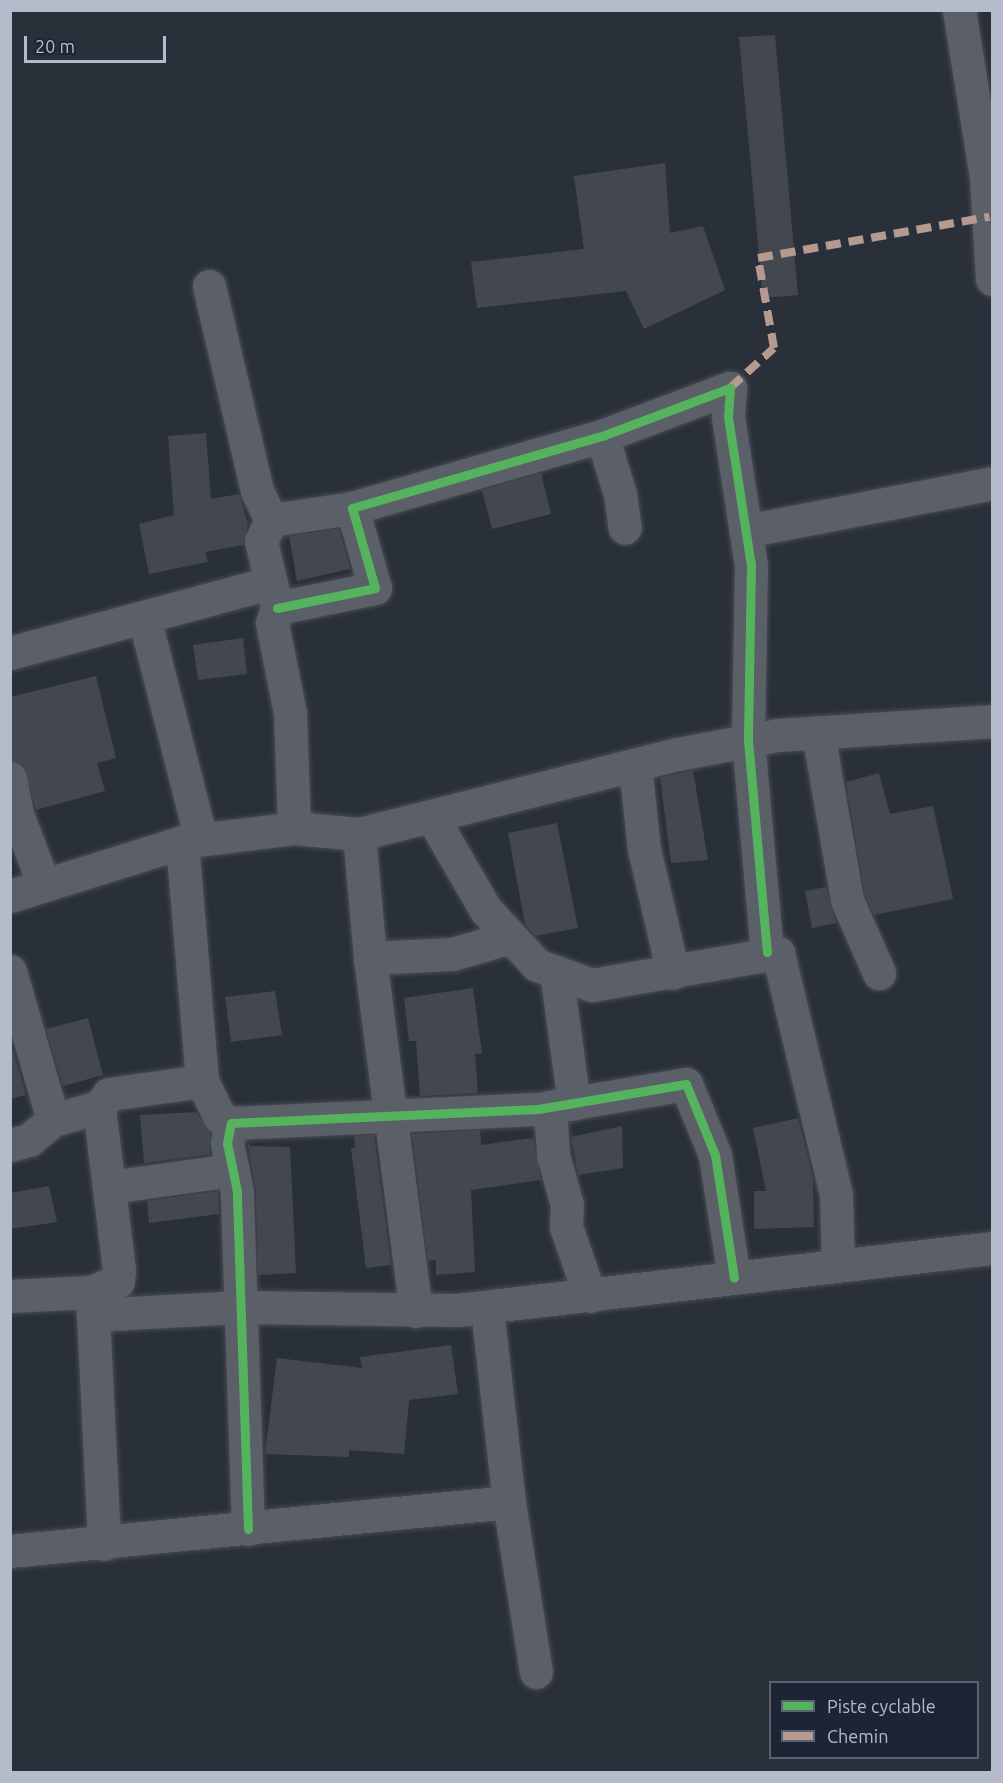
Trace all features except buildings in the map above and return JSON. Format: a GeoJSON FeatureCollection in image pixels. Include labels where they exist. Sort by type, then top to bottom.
{"type":"FeatureCollection","features":[{"type":"Feature","properties":{"kind":"street"},"geometry":{"type":"LineString","coordinates":[[959,10],[989,176],[993,279]]}},
{"type":"Feature","properties":{"kind":"street"},"geometry":{"type":"LineString","coordinates":[[209,286],[257,491],[271,520]]}},
{"type":"Feature","properties":{"kind":"street"},"geometry":{"type":"LineString","coordinates":[[271,520],[352,508],[602,436],[730,388],[728,417],[751,565],[748,740],[767,952]]}},
{"type":"Feature","properties":{"kind":"street"},"geometry":{"type":"LineString","coordinates":[[602,436],[620,494],[625,528]]}},
{"type":"Feature","properties":{"kind":"street"},"geometry":{"type":"LineString","coordinates":[[746,531],[993,483]]}},
{"type":"Feature","properties":{"kind":"street"},"geometry":{"type":"LineString","coordinates":[[10,653],[144,617],[274,596],[375,588],[352,508]]}},
{"type":"Feature","properties":{"kind":"street"},"geometry":{"type":"LineString","coordinates":[[271,520],[261,541],[274,596],[272,623],[290,712],[294,828]]}},
{"type":"Feature","properties":{"kind":"street"},"geometry":{"type":"LineString","coordinates":[[144,617],[191,841],[202,1081],[219,1116],[231,1123],[390,1115],[436,1117],[562,1106],[686,1084],[715,1155],[734,1278]]}},
{"type":"Feature","properties":{"kind":"street"},"geometry":{"type":"LineString","coordinates":[[10,896],[191,841],[294,828],[359,834],[635,765],[748,740],[993,721]]}},
{"type":"Feature","properties":{"kind":"street"},"geometry":{"type":"LineString","coordinates":[[818,733],[847,900],[879,974]]}},
{"type":"Feature","properties":{"kind":"street"},"geometry":{"type":"LineString","coordinates":[[635,765],[644,849],[673,973]]}},
{"type":"Feature","properties":{"kind":"street"},"geometry":{"type":"LineString","coordinates":[[10,778],[17,814],[44,885]]}},
{"type":"Feature","properties":{"kind":"street"},"geometry":{"type":"LineString","coordinates":[[432,817],[486,910],[537,965],[592,985],[673,973],[767,952],[778,953],[836,1194],[838,1265]]}},
{"type":"Feature","properties":{"kind":"street"},"geometry":{"type":"LineString","coordinates":[[359,834],[370,958],[416,1311]]}},
{"type":"Feature","properties":{"kind":"street"},"geometry":{"type":"LineString","coordinates":[[370,958],[452,954],[511,937]]}},
{"type":"Feature","properties":{"kind":"street"},"geometry":{"type":"LineString","coordinates":[[10,971],[53,1120]]}},
{"type":"Feature","properties":{"kind":"street"},"geometry":{"type":"LineString","coordinates":[[556,972],[562,1106],[554,1155],[567,1205],[566,1227],[590,1296]]}},
{"type":"Feature","properties":{"kind":"street"},"geometry":{"type":"LineString","coordinates":[[10,1144],[29,1140],[53,1120],[99,1107],[109,1094],[202,1081]]}},
{"type":"Feature","properties":{"kind":"street"},"geometry":{"type":"LineString","coordinates":[[92,1304],[118,1281],[110,1187],[99,1107]]}},
{"type":"Feature","properties":{"kind":"street"},"geometry":{"type":"LineString","coordinates":[[231,1123],[227,1143],[233,1170],[243,1307],[248,1528]]}},
{"type":"Feature","properties":{"kind":"street"},"geometry":{"type":"LineString","coordinates":[[110,1187],[233,1170]]}},
{"type":"Feature","properties":{"kind":"street"},"geometry":{"type":"LineString","coordinates":[[10,1296],[92,1304],[416,1311],[487,1309],[993,1248]]}},
{"type":"Feature","properties":{"kind":"street"},"geometry":{"type":"LineString","coordinates":[[92,1304],[104,1544]]}},
{"type":"Feature","properties":{"kind":"street"},"geometry":{"type":"LineString","coordinates":[[487,1309],[509,1502],[536,1672]]}},
{"type":"Feature","properties":{"kind":"street"},"geometry":{"type":"LineString","coordinates":[[10,1551],[104,1544],[509,1502]]}},
{"type":"Feature","properties":{"kind":"marked path"},"geometry":{"type":"LineString","coordinates":[[730,388],[774,348],[758,258],[989,217]]}},
{"type":"Feature","properties":{"kind":"cycle path"},"geometry":{"type":"LineString","coordinates":[[277,608],[375,588],[352,508],[602,436],[730,388],[728,417],[751,565],[748,740],[767,952]]}},
{"type":"Feature","properties":{"kind":"cycle path"},"geometry":{"type":"LineString","coordinates":[[248,1529],[237,1191],[227,1143],[231,1123],[538,1109],[686,1084],[715,1155],[734,1278]]}}]}
